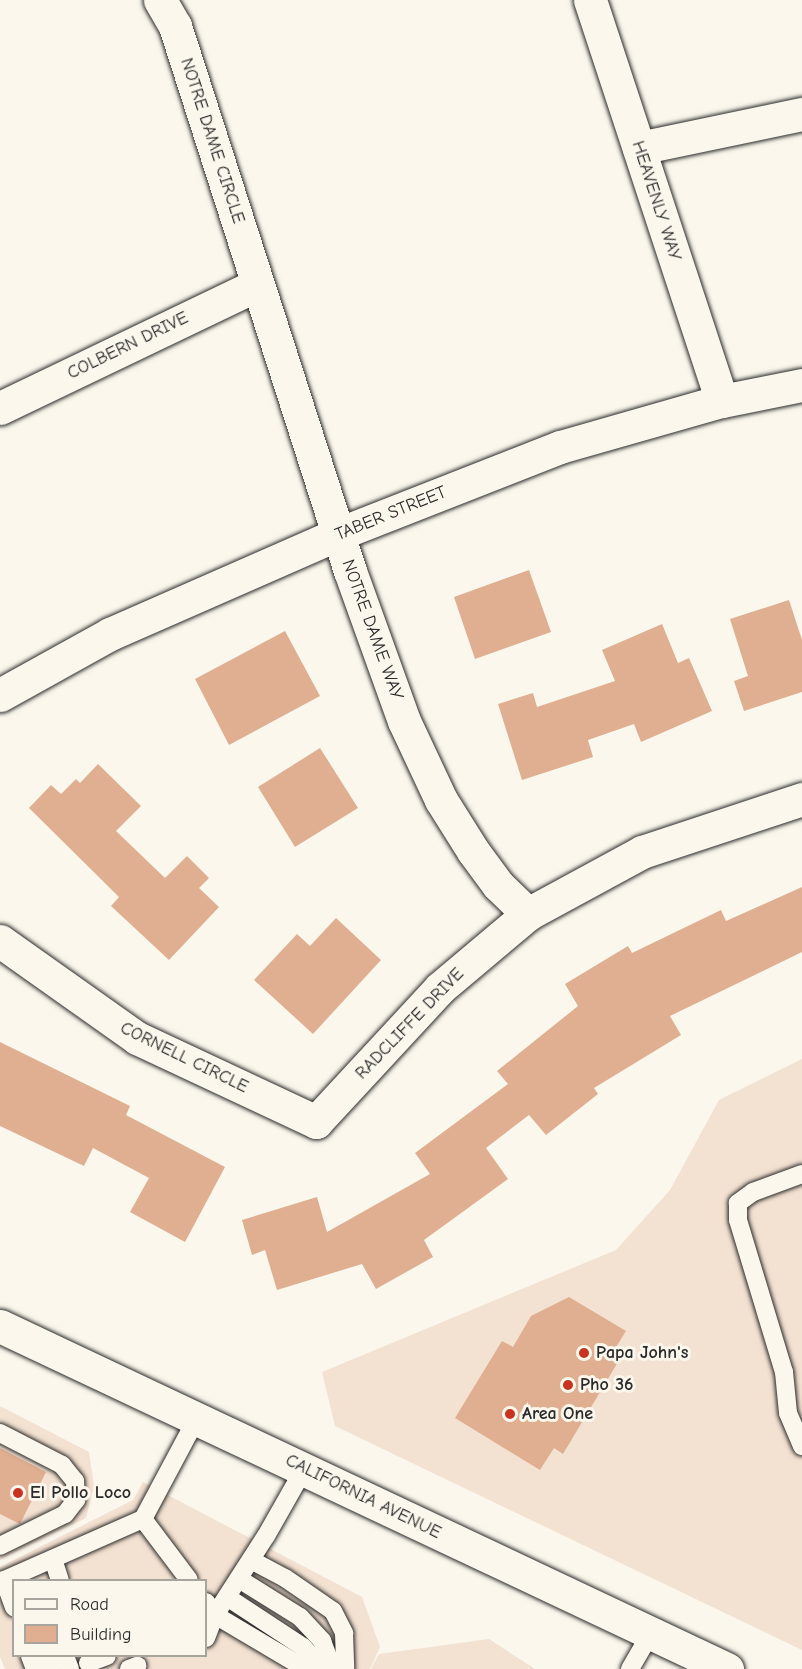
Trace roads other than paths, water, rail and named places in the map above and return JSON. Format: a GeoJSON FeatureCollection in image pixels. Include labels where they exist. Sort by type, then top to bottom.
{"type":"FeatureCollection","features":[{"type":"Feature","properties":{"kind":"street","name":"NOTRE DAME CIRCLE"},"geometry":{"type":"LineString","coordinates":[[160,0],[175,26],[257,285]]}},
{"type":"Feature","properties":{"kind":"street","name":"HEAVENLY WAY"},"geometry":{"type":"LineString","coordinates":[[590,0],[722,401]]}},
{"type":"Feature","properties":{"kind":"street"},"geometry":{"type":"LineString","coordinates":[[639,148],[802,114]]}},
{"type":"Feature","properties":{"kind":"street","name":"COLBERN DRIVE"},"geometry":{"type":"LineString","coordinates":[[0,408],[257,285]]}},
{"type":"Feature","properties":{"kind":"street","name":"NOTRE DAME WAY"},"geometry":{"type":"LineString","coordinates":[[257,285],[338,534],[404,721],[441,800],[498,885],[528,914]]}},
{"type":"Feature","properties":{"kind":"street","name":"TABER STREET"},"geometry":{"type":"LineString","coordinates":[[0,695],[110,634],[338,534],[560,447],[722,401],[802,385]]}},
{"type":"Feature","properties":{"kind":"street","name":"RADCLIFFE DRIVE"},"geometry":{"type":"LineString","coordinates":[[316,1122],[440,988],[528,914],[642,852],[802,799]]}},
{"type":"Feature","properties":{"kind":"street","name":"CORNELL CIRCLE"},"geometry":{"type":"LineString","coordinates":[[0,941],[137,1038],[316,1122]]}},
{"type":"Feature","properties":{"kind":"street","name":"CALIFORNIA AVENUE"},"geometry":{"type":"LineString","coordinates":[[0,1326],[650,1635],[727,1669]]}},
{"type":"Feature","properties":{"kind":"lane"},"geometry":{"type":"LineString","coordinates":[[802,1174],[753,1192],[738,1203],[738,1220],[784,1372],[788,1413],[802,1446]]}},
{"type":"Feature","properties":{"kind":"lane"},"geometry":{"type":"LineString","coordinates":[[20,1578],[53,1559],[143,1518],[197,1419]]}},
{"type":"Feature","properties":{"kind":"lane"},"geometry":{"type":"LineString","coordinates":[[0,1433],[62,1465],[75,1481],[76,1500],[65,1514],[0,1546]]}},
{"type":"Feature","properties":{"kind":"lane"},"geometry":{"type":"LineString","coordinates":[[207,1629],[209,1612],[227,1597],[239,1579],[304,1469]]}},
{"type":"Feature","properties":{"kind":"lane"},"geometry":{"type":"LineString","coordinates":[[143,1518],[188,1579]]}},
{"type":"Feature","properties":{"kind":"lane"},"geometry":{"type":"LineString","coordinates":[[53,1559],[59,1579]]}},
{"type":"Feature","properties":{"kind":"lane"},"geometry":{"type":"LineString","coordinates":[[251,1560],[333,1611],[344,1633],[345,1669]]}},
{"type":"Feature","properties":{"kind":"lane"},"geometry":{"type":"LineString","coordinates":[[239,1579],[300,1617],[322,1641],[333,1669]]}},
{"type":"Feature","properties":{"kind":"lane"},"geometry":{"type":"LineString","coordinates":[[227,1597],[303,1647],[322,1669]]}},
{"type":"Feature","properties":{"kind":"lane"},"geometry":{"type":"LineString","coordinates":[[209,1612],[306,1669]]}},
{"type":"Feature","properties":{"kind":"lane"},"geometry":{"type":"LineString","coordinates":[[630,1669],[650,1635]]}},
{"type":"Feature","properties":{"kind":"lane"},"geometry":{"type":"LineString","coordinates":[[88,1662],[104,1657]]}},
{"type":"Feature","properties":{"kind":"place","name":"Papa John's"},"geometry":{"type":"Point","coordinates":[584,1353]}},
{"type":"Feature","properties":{"kind":"place","name":"Pho 36"},"geometry":{"type":"Point","coordinates":[568,1385]}},
{"type":"Feature","properties":{"kind":"place","name":"Area One"},"geometry":{"type":"Point","coordinates":[510,1414]}},
{"type":"Feature","properties":{"kind":"place","name":"El Pollo Loco"},"geometry":{"type":"Point","coordinates":[18,1493]}}]}
